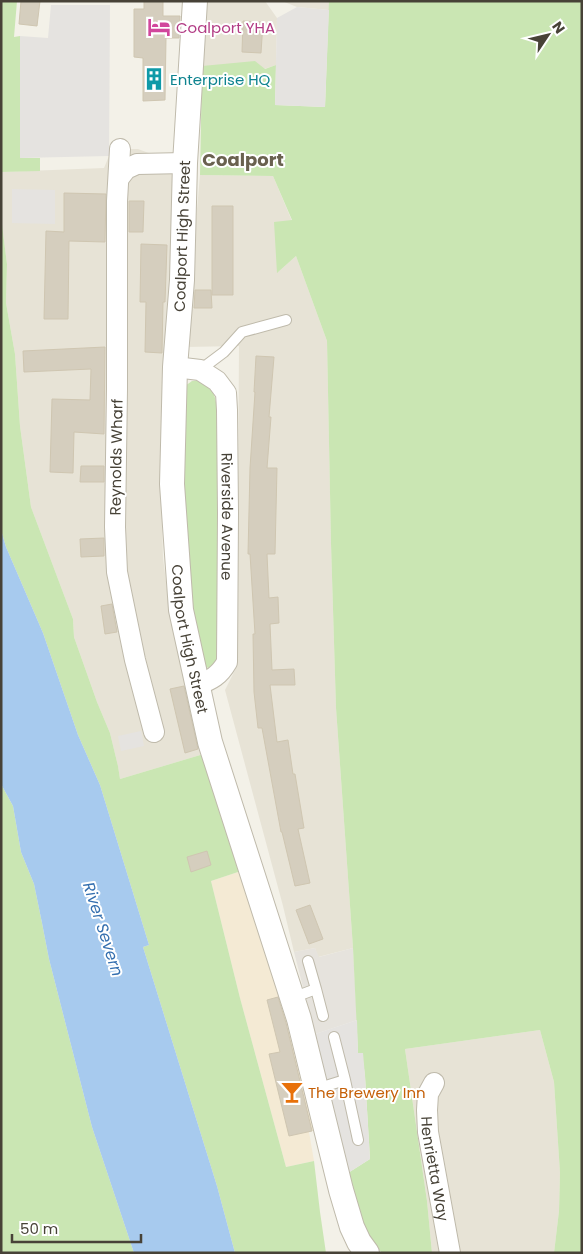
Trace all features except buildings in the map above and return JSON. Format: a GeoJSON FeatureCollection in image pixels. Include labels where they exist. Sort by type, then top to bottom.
{"type":"FeatureCollection","features":[{"type":"Feature","properties":{"kind":"street","name":"Coalport High Street"},"geometry":{"type":"LineString","coordinates":[[195,1],[185,163],[182,280],[175,367],[172,484],[181,610],[210,742],[299,1019],[341,1190],[352,1227],[367,1253]]}},
{"type":"Feature","properties":{"kind":"street","name":"Reynolds Wharf"},"geometry":{"type":"LineString","coordinates":[[120,149],[117,201],[115,527],[117,572],[135,660],[154,732]]}},
{"type":"Feature","properties":{"kind":"street"},"geometry":{"type":"LineString","coordinates":[[119,178],[126,169],[137,164],[185,163]]}},
{"type":"Feature","properties":{"kind":"street","name":"Riverside Avenue"},"geometry":{"type":"LineString","coordinates":[[175,367],[200,370],[217,381],[226,393],[227,662],[222,671],[214,678],[198,685]]}},
{"type":"Feature","properties":{"kind":"street","name":"Henrietta Way"},"geometry":{"type":"LineString","coordinates":[[434,1083],[428,1094],[428,1132],[450,1253]]}},
{"type":"Feature","properties":{"kind":"lane"},"geometry":{"type":"LineString","coordinates":[[200,370],[224,352],[242,332],[286,320]]}},
{"type":"Feature","properties":{"kind":"lane"},"geometry":{"type":"LineString","coordinates":[[308,961],[323,1016]]}},
{"type":"Feature","properties":{"kind":"lane"},"geometry":{"type":"LineString","coordinates":[[292,998],[316,989]]}},
{"type":"Feature","properties":{"kind":"lane"},"geometry":{"type":"LineString","coordinates":[[334,1037],[358,1140]]}},
{"type":"Feature","properties":{"kind":"lane"},"geometry":{"type":"LineString","coordinates":[[316,1089],[345,1080]]}},
{"type":"Feature","properties":{"kind":"shaded area"},"geometry":{"type":"Polygon","coordinates":[[[205,1],[265,1],[277,18],[276,65],[264,69],[202,66],[205,1]]]}},
{"type":"Feature","properties":{"kind":"shaded area"},"geometry":{"type":"Polygon","coordinates":[[[282,1],[329,1],[329,10],[297,7],[282,1]]]}},
{"type":"Feature","properties":{"kind":"shaded area"},"geometry":{"type":"Polygon","coordinates":[[[51,5],[110,5],[109,156],[20,158],[20,36],[48,38],[51,5]]]}},
{"type":"Feature","properties":{"kind":"shaded area"},"geometry":{"type":"Polygon","coordinates":[[[297,7],[329,10],[325,107],[275,105],[277,18],[297,7]]]}},
{"type":"Feature","properties":{"kind":"shaded area"},"geometry":{"type":"Polygon","coordinates":[[[120,149],[138,149],[154,155],[175,155],[175,280],[166,356],[160,450],[163,558],[171,621],[207,753],[120,779],[110,733],[74,637],[73,619],[31,507],[20,426],[15,354],[6,303],[7,264],[1,225],[1,172],[104,168],[109,156],[120,149]]]}},
{"type":"Feature","properties":{"kind":"shaded area"},"geometry":{"type":"Polygon","coordinates":[[[200,175],[273,176],[292,221],[278,272],[296,256],[327,341],[336,708],[353,948],[318,957],[315,948],[294,952],[225,690],[237,666],[239,346],[185,347],[200,175]]]}},
{"type":"Feature","properties":{"kind":"shaded area"},"geometry":{"type":"Polygon","coordinates":[[[12,189],[55,190],[55,224],[12,223],[12,189]]]}},
{"type":"Feature","properties":{"kind":"shaded area"},"geometry":{"type":"Polygon","coordinates":[[[141,731],[144,746],[121,751],[118,736],[141,731]]]}},
{"type":"Feature","properties":{"kind":"shaded area"},"geometry":{"type":"Polygon","coordinates":[[[244,870],[283,996],[315,1130],[309,1132],[314,1161],[286,1167],[240,998],[211,881],[244,870]]]}},
{"type":"Feature","properties":{"kind":"shaded area"},"geometry":{"type":"Polygon","coordinates":[[[315,948],[319,957],[353,948],[357,1020],[315,1034],[294,952],[315,948]]]}},
{"type":"Feature","properties":{"kind":"shaded area"},"geometry":{"type":"Polygon","coordinates":[[[357,1020],[358,1053],[363,1053],[370,1159],[348,1173],[315,1034],[357,1020]]]}},
{"type":"Feature","properties":{"kind":"shaded area"},"geometry":{"type":"Polygon","coordinates":[[[540,1030],[554,1082],[560,1173],[559,1211],[554,1253],[432,1253],[427,1201],[405,1049],[540,1030]]]}},
{"type":"Feature","properties":{"kind":"green space"},"geometry":{"type":"Polygon","coordinates":[[[1,1],[17,1],[14,37],[20,36],[20,158],[40,158],[40,171],[1,172],[1,1]]]}},
{"type":"Feature","properties":{"kind":"green space"},"geometry":{"type":"Polygon","coordinates":[[[329,1],[582,1],[582,1253],[554,1253],[559,1211],[560,1173],[554,1082],[540,1030],[405,1049],[427,1201],[432,1253],[382,1253],[368,1237],[348,1173],[370,1159],[365,1076],[362,1053],[358,1053],[353,948],[336,708],[327,341],[296,256],[277,273],[274,222],[292,220],[273,176],[200,175],[202,66],[255,61],[265,69],[276,65],[275,105],[325,107],[329,1]]]}},
{"type":"Feature","properties":{"kind":"green space"},"geometry":{"type":"Polygon","coordinates":[[[1,225],[7,264],[6,303],[15,354],[20,426],[31,507],[73,619],[74,637],[110,733],[120,779],[207,753],[244,870],[211,881],[240,998],[286,1167],[314,1161],[326,1253],[235,1253],[217,1186],[143,947],[149,945],[100,785],[78,735],[43,633],[6,547],[1,530],[1,225]]]}},
{"type":"Feature","properties":{"kind":"green space"},"geometry":{"type":"Polygon","coordinates":[[[203,380],[211,386],[219,416],[217,536],[220,645],[219,662],[213,667],[205,668],[199,660],[181,534],[185,386],[192,381],[203,380]]]}},
{"type":"Feature","properties":{"kind":"green space"},"geometry":{"type":"Polygon","coordinates":[[[1,784],[13,806],[21,852],[34,884],[49,959],[92,1127],[134,1253],[1,1253],[1,784]]]}},
{"type":"Feature","properties":{"kind":"water","name":"River Severn"},"geometry":{"type":"Polygon","coordinates":[[[1,530],[6,547],[43,633],[78,735],[100,785],[149,945],[143,947],[217,1186],[235,1253],[134,1253],[92,1127],[49,959],[34,884],[21,852],[13,806],[1,784],[1,530]]]}},
{"type":"Feature","properties":{"kind":"place","name":"Coalport YHA"},"geometry":{"type":"Point","coordinates":[159,27]}},
{"type":"Feature","properties":{"kind":"place","name":"Enterprise HQ"},"geometry":{"type":"Point","coordinates":[154,79]}},
{"type":"Feature","properties":{"kind":"place","name":"The Brewery Inn"},"geometry":{"type":"Point","coordinates":[292,1092]}},
{"type":"Feature","properties":{"kind":"district","name":"Coalport"},"geometry":{"type":"Point","coordinates":[243,159]}}]}
